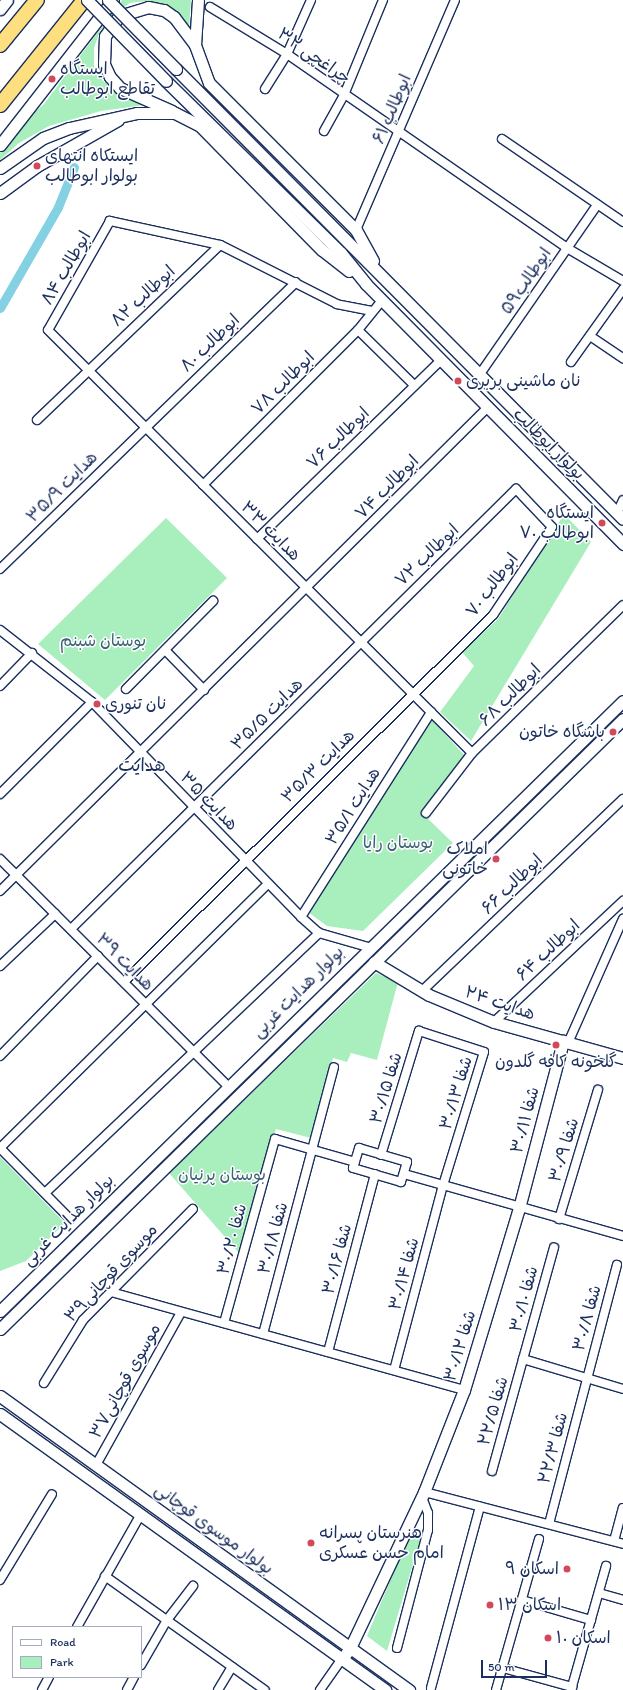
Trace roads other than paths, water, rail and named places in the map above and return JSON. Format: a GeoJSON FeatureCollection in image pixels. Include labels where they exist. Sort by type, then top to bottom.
{"type":"FeatureCollection","features":[{"type":"Feature","properties":{"kind":"highway"},"geometry":{"type":"LineString","coordinates":[[0,45],[37,0]]}},
{"type":"Feature","properties":{"kind":"highway"},"geometry":{"type":"LineString","coordinates":[[0,105],[84,0]]}},
{"type":"Feature","properties":{"kind":"main road"},"geometry":{"type":"LineString","coordinates":[[0,9],[7,0]]}},
{"type":"Feature","properties":{"kind":"main road"},"geometry":{"type":"LineString","coordinates":[[87,0],[166,81],[341,253],[366,284]]}},
{"type":"Feature","properties":{"kind":"main road"},"geometry":{"type":"LineString","coordinates":[[108,0],[378,270]]}},
{"type":"Feature","properties":{"kind":"main road"},"geometry":{"type":"LineString","coordinates":[[0,145],[114,0]]}},
{"type":"Feature","properties":{"kind":"main road"},"geometry":{"type":"LineString","coordinates":[[195,45],[198,0]]}},
{"type":"Feature","properties":{"kind":"main road"},"geometry":{"type":"LineString","coordinates":[[366,284],[322,250],[199,125],[175,114],[164,105],[120,88],[110,77],[104,64],[105,36],[118,16],[148,7],[164,10],[174,17],[195,45],[209,83],[223,100],[356,230],[378,270]]}},
{"type":"Feature","properties":{"kind":"main road"},"geometry":{"type":"LineString","coordinates":[[0,168],[49,135],[137,113],[175,114]]}},
{"type":"Feature","properties":{"kind":"main road"},"geometry":{"type":"LineString","coordinates":[[0,193],[37,166],[114,121],[137,113]]}},
{"type":"Feature","properties":{"kind":"main road","name":"بولوار ابوطالب"},"geometry":{"type":"LineString","coordinates":[[378,270],[620,516]]}},
{"type":"Feature","properties":{"kind":"main road","name":"بولوار ابوطالب"},"geometry":{"type":"LineString","coordinates":[[366,284],[623,544]]}},
{"type":"Feature","properties":{"kind":"main road"},"geometry":{"type":"LineString","coordinates":[[554,474],[579,491],[584,490],[583,478]]}},
{"type":"Feature","properties":{"kind":"main road","name":"بولوار هدایت غربی"},"geometry":{"type":"LineString","coordinates":[[0,1311],[368,947],[623,701]]}},
{"type":"Feature","properties":{"kind":"main road","name":"بولوار هدایت غربی"},"geometry":{"type":"LineString","coordinates":[[0,1329],[623,719]]}},
{"type":"Feature","properties":{"kind":"main road"},"geometry":{"type":"LineString","coordinates":[[452,866],[462,876]]}},
{"type":"Feature","properties":{"kind":"main road","name":"هدایت ۲۴"},"geometry":{"type":"LineString","coordinates":[[374,962],[422,991],[494,1022],[623,1058]]}},
{"type":"Feature","properties":{"kind":"main road","name":"شفا ۳۰/۱۱"},"geometry":{"type":"LineString","coordinates":[[519,1208],[566,1042]]}},
{"type":"Feature","properties":{"kind":"main road"},"geometry":{"type":"LineString","coordinates":[[155,1158],[164,1167]]}},
{"type":"Feature","properties":{"kind":"main road","name":"شفا ۳۰/۱۲"},"geometry":{"type":"LineString","coordinates":[[342,1659],[350,1648],[423,1494],[464,1390],[519,1208]]}},
{"type":"Feature","properties":{"kind":"main road"},"geometry":{"type":"LineString","coordinates":[[0,1389],[3,1398]]}},
{"type":"Feature","properties":{"kind":"main road","name":"بولوار موسوی قوچانی"},"geometry":{"type":"LineString","coordinates":[[3,1398],[409,1690]]}},
{"type":"Feature","properties":{"kind":"main road","name":"بولوار موسوی قوچانی"},"geometry":{"type":"LineString","coordinates":[[0,1414],[142,1514],[385,1690]]}},
{"type":"Feature","properties":{"kind":"street"},"geometry":{"type":"LineString","coordinates":[[265,88],[287,54],[311,0]]}},
{"type":"Feature","properties":{"kind":"street"},"geometry":{"type":"LineString","coordinates":[[324,131],[344,95],[383,0]]}},
{"type":"Feature","properties":{"kind":"street","name":"ابوطالب ۶۱"},"geometry":{"type":"LineString","coordinates":[[356,230],[455,0]]}},
{"type":"Feature","properties":{"kind":"street","name":"چراغچی ۳۲"},"geometry":{"type":"LineString","coordinates":[[210,8],[287,54],[344,95],[567,248],[623,281]]}},
{"type":"Feature","properties":{"kind":"street"},"geometry":{"type":"LineString","coordinates":[[502,139],[623,222]]}},
{"type":"Feature","properties":{"kind":"street","name":"ابوطالب۵۹"},"geometry":{"type":"LineString","coordinates":[[480,374],[597,204]]}},
{"type":"Feature","properties":{"kind":"street","name":"ابوطالب ۸۴"},"geometry":{"type":"LineString","coordinates":[[48,330],[110,221],[220,245]]}},
{"type":"Feature","properties":{"kind":"street"},"geometry":{"type":"LineString","coordinates":[[220,245],[337,304],[372,312]]}},
{"type":"Feature","properties":{"kind":"street","name":"ابوطالب ۸۲"},"geometry":{"type":"LineString","coordinates":[[37,420],[220,245]]}},
{"type":"Feature","properties":{"kind":"street","name":"ابوطالب ۸۰"},"geometry":{"type":"LineString","coordinates":[[145,426],[296,282]]}},
{"type":"Feature","properties":{"kind":"street"},"geometry":{"type":"LineString","coordinates":[[571,362],[623,289]]}},
{"type":"Feature","properties":{"kind":"street","name":"ابوطالب ۷۸"},"geometry":{"type":"LineString","coordinates":[[203,485],[358,330],[382,300]]}},
{"type":"Feature","properties":{"kind":"street","name":"هدایت ۳۳"},"geometry":{"type":"LineString","coordinates":[[48,330],[472,753]]}},
{"type":"Feature","properties":{"kind":"street"},"geometry":{"type":"LineString","coordinates":[[358,330],[414,385]]}},
{"type":"Feature","properties":{"kind":"street"},"geometry":{"type":"LineString","coordinates":[[590,336],[623,358]]}},
{"type":"Feature","properties":{"kind":"street","name":"ابوطالب ۷۶"},"geometry":{"type":"LineString","coordinates":[[257,539],[441,360]]}},
{"type":"Feature","properties":{"kind":"street","name":"ابوطالب ۷۴"},"geometry":{"type":"LineString","coordinates":[[0,892],[307,589],[488,407]]}},
{"type":"Feature","properties":{"kind":"street","name":"هدایت ۳۵/۹"},"geometry":{"type":"LineString","coordinates":[[0,569],[145,426]]}},
{"type":"Feature","properties":{"kind":"street","name":"ابوطالب ۷۲"},"geometry":{"type":"LineString","coordinates":[[360,642],[516,489]]}},
{"type":"Feature","properties":{"kind":"street","name":"ابوطالب ۷۰"},"geometry":{"type":"LineString","coordinates":[[412,693],[493,615],[552,526],[516,489]]}},
{"type":"Feature","properties":{"kind":"street"},"geometry":{"type":"LineString","coordinates":[[620,516],[623,500]]}},
{"type":"Feature","properties":{"kind":"street"},"geometry":{"type":"LineString","coordinates":[[126,689],[213,601]]}},
{"type":"Feature","properties":{"kind":"street","name":"ابوطالب ۶۸"},"geometry":{"type":"LineString","coordinates":[[426,813],[472,753],[623,605]]}},
{"type":"Feature","properties":{"kind":"street","name":"هدایت ۳۵"},"geometry":{"type":"LineString","coordinates":[[0,630],[32,653],[92,702],[300,917],[319,933],[368,947]]}},
{"type":"Feature","properties":{"kind":"street","name":"هدایت ۳۵/۵"},"geometry":{"type":"LineString","coordinates":[[71,929],[360,642]]}},
{"type":"Feature","properties":{"kind":"street"},"geometry":{"type":"LineString","coordinates":[[165,650],[204,690]]}},
{"type":"Feature","properties":{"kind":"street"},"geometry":{"type":"LineString","coordinates":[[0,686],[32,653]]}},
{"type":"Feature","properties":{"kind":"street","name":"هدایت ۳۵/۳"},"geometry":{"type":"LineString","coordinates":[[124,982],[412,693]]}},
{"type":"Feature","properties":{"kind":"street"},"geometry":{"type":"LineString","coordinates":[[0,794],[92,702]]}},
{"type":"Feature","properties":{"kind":"street","name":"هدایت ۳۵/۱"},"geometry":{"type":"LineString","coordinates":[[300,917],[431,712]]}},
{"type":"Feature","properties":{"kind":"street","name":"ابوطالب ۶۶"},"geometry":{"type":"LineString","coordinates":[[422,991],[623,799]]}},
{"type":"Feature","properties":{"kind":"street","name":"هدایت ۳۹"},"geometry":{"type":"LineString","coordinates":[[0,859],[228,1086]]}},
{"type":"Feature","properties":{"kind":"street"},"geometry":{"type":"LineString","coordinates":[[70,1218],[0,1148],[147,1006],[268,884]]}},
{"type":"Feature","properties":{"kind":"street","name":"ابوطالب ۶۴"},"geometry":{"type":"LineString","coordinates":[[494,1022],[623,901]]}},
{"type":"Feature","properties":{"kind":"street"},"geometry":{"type":"LineString","coordinates":[[0,966],[55,914]]}},
{"type":"Feature","properties":{"kind":"street"},"geometry":{"type":"LineString","coordinates":[[566,1042],[623,919]]}},
{"type":"Feature","properties":{"kind":"street"},"geometry":{"type":"LineString","coordinates":[[45,1193],[319,933]]}},
{"type":"Feature","properties":{"kind":"street"},"geometry":{"type":"LineString","coordinates":[[0,1056],[98,956]]}},
{"type":"Feature","properties":{"kind":"street","name":"شفا ۳۰/۱۵"},"geometry":{"type":"LineString","coordinates":[[382,1154],[418,1031]]}},
{"type":"Feature","properties":{"kind":"street","name":"شفا ۳۰/۱۳"},"geometry":{"type":"LineString","coordinates":[[418,1031],[484,1052],[443,1185]]}},
{"type":"Feature","properties":{"kind":"street","name":"شفا ۳۰/۱۸"},"geometry":{"type":"LineString","coordinates":[[263,1334],[334,1067]]}},
{"type":"Feature","properties":{"kind":"street","name":"۳۰/۹ شفا"},"geometry":{"type":"LineString","coordinates":[[559,1218],[598,1090]]}},
{"type":"Feature","properties":{"kind":"street","name":"شفا ۳۰/۲۰"},"geometry":{"type":"LineString","coordinates":[[224,1323],[276,1139],[312,1150]]}},
{"type":"Feature","properties":{"kind":"street"},"geometry":{"type":"LineString","coordinates":[[359,1148],[382,1154],[407,1162],[401,1182],[353,1168],[359,1148]]}},
{"type":"Feature","properties":{"kind":"street"},"geometry":{"type":"LineString","coordinates":[[312,1150],[354,1162]]}},
{"type":"Feature","properties":{"kind":"street","name":"شفا ۳۰/۱۶"},"geometry":{"type":"LineString","coordinates":[[328,1352],[375,1174]]}},
{"type":"Feature","properties":{"kind":"street"},"geometry":{"type":"LineString","coordinates":[[404,1174],[519,1208],[623,1236]]}},
{"type":"Feature","properties":{"kind":"street","name":"شفا ۳۰/۱۴"},"geometry":{"type":"LineString","coordinates":[[394,1370],[443,1185]]}},
{"type":"Feature","properties":{"kind":"street","name":"موسوی قوچانی۳۹"},"geometry":{"type":"LineString","coordinates":[[44,1383],[83,1320],[194,1209]]}},
{"type":"Feature","properties":{"kind":"street","name":"شفا ۳۰/۱۰"},"geometry":{"type":"LineString","coordinates":[[523,1359],[554,1247]]}},
{"type":"Feature","properties":{"kind":"street","name":"شفا ۳۰/۸"},"geometry":{"type":"LineString","coordinates":[[587,1378],[617,1264]]}},
{"type":"Feature","properties":{"kind":"street"},"geometry":{"type":"LineString","coordinates":[[111,1292],[464,1390]]}},
{"type":"Feature","properties":{"kind":"street","name":"موسوی قوچانی۳۷"},"geometry":{"type":"LineString","coordinates":[[96,1465],[181,1312]]}},
{"type":"Feature","properties":{"kind":"street"},"geometry":{"type":"LineString","coordinates":[[523,1359],[623,1389]]}},
{"type":"Feature","properties":{"kind":"street","name":"شفا ۲۲/۵"},"geometry":{"type":"LineString","coordinates":[[492,1471],[523,1359]]}},
{"type":"Feature","properties":{"kind":"street","name":"شفا ۲۲/۳"},"geometry":{"type":"LineString","coordinates":[[549,1524],[587,1378]]}},
{"type":"Feature","properties":{"kind":"street"},"geometry":{"type":"LineString","coordinates":[[0,1580],[52,1494]]}},
{"type":"Feature","properties":{"kind":"street"},"geometry":{"type":"LineString","coordinates":[[397,1648],[428,1530],[428,1513],[423,1494],[480,1506],[623,1544]]}},
{"type":"Feature","properties":{"kind":"street"},"geometry":{"type":"LineString","coordinates":[[431,1688],[480,1506]]}},
{"type":"Feature","properties":{"kind":"street"},"geometry":{"type":"LineString","coordinates":[[614,1542],[623,1508]]}},
{"type":"Feature","properties":{"kind":"street"},"geometry":{"type":"LineString","coordinates":[[78,1626],[142,1514]]}},
{"type":"Feature","properties":{"kind":"street"},"geometry":{"type":"LineString","coordinates":[[496,1690],[539,1539]]}},
{"type":"Feature","properties":{"kind":"street"},"geometry":{"type":"LineString","coordinates":[[503,1668],[571,1689],[606,1566]]}},
{"type":"Feature","properties":{"kind":"street"},"geometry":{"type":"LineString","coordinates":[[105,1576],[265,1690]]}},
{"type":"Feature","properties":{"kind":"street"},"geometry":{"type":"LineString","coordinates":[[142,1663],[167,1620],[193,1586]]}},
{"type":"Feature","properties":{"kind":"street"},"geometry":{"type":"LineString","coordinates":[[599,1593],[623,1600]]}},
{"type":"Feature","properties":{"kind":"street"},"geometry":{"type":"LineString","coordinates":[[522,1600],[591,1620]]}},
{"type":"Feature","properties":{"kind":"street"},"geometry":{"type":"LineString","coordinates":[[320,1690],[342,1659]]}},
{"type":"Feature","properties":{"kind":"street"},"geometry":{"type":"LineString","coordinates":[[218,1690],[232,1667]]}},
{"type":"Feature","properties":{"kind":"street"},"geometry":{"type":"LineString","coordinates":[[42,1690],[48,1678]]}},
{"type":"Feature","properties":{"kind":"street"},"geometry":{"type":"LineString","coordinates":[[127,1690],[133,1678]]}},
{"type":"Feature","properties":{"kind":"waterway"},"geometry":{"type":"LineString","coordinates":[[0,308],[58,207],[74,167]]}},
{"type":"Feature","properties":{"kind":"place","name":"ایستگاه تقاطع ابوطالب"},"geometry":{"type":"Point","coordinates":[52,79]}},
{"type":"Feature","properties":{"kind":"place","name":"ایستکاه انتهای بولوار ابوطالب"},"geometry":{"type":"Point","coordinates":[37,166]}},
{"type":"Feature","properties":{"kind":"place","name":"نان ماشینی بربری"},"geometry":{"type":"Point","coordinates":[458,381]}},
{"type":"Feature","properties":{"kind":"place","name":"ایستگاه ابوطالب ۷۰"},"geometry":{"type":"Point","coordinates":[602,523]}},
{"type":"Feature","properties":{"kind":"place","name":"نان تنوری"},"geometry":{"type":"Point","coordinates":[97,704]}},
{"type":"Feature","properties":{"kind":"place","name":"باشگاه خاتون"},"geometry":{"type":"Point","coordinates":[613,732]}},
{"type":"Feature","properties":{"kind":"place","name":"املاک خاتونی"},"geometry":{"type":"Point","coordinates":[496,859]}},
{"type":"Feature","properties":{"kind":"place","name":"گلخونه کافه گلدون"},"geometry":{"type":"Point","coordinates":[556,1045]}},
{"type":"Feature","properties":{"kind":"place","name":"هنرستان پسرانه امام حسن عسکری"},"geometry":{"type":"Point","coordinates":[311,1543]}},
{"type":"Feature","properties":{"kind":"place","name":"اسکان ۹"},"geometry":{"type":"Point","coordinates":[567,1569]}},
{"type":"Feature","properties":{"kind":"place","name":"اسکان ۱۳"},"geometry":{"type":"Point","coordinates":[490,1605]}},
{"type":"Feature","properties":{"kind":"place","name":"اسکان ۱۰"},"geometry":{"type":"Point","coordinates":[548,1638]}},
{"type":"Feature","properties":{"kind":"district","name":"هدایت"},"geometry":{"type":"Point","coordinates":[142,765]}},
{"type":"Feature","properties":{"kind":"park label","name":"بوستان شبنم"},"geometry":{"type":"Point","coordinates":[103,641]}},
{"type":"Feature","properties":{"kind":"park label","name":"بوستان رایا"},"geometry":{"type":"Point","coordinates":[398,843]}},
{"type":"Feature","properties":{"kind":"park label","name":"بوستان پرنیان"},"geometry":{"type":"Point","coordinates":[222,1175]}}]}
